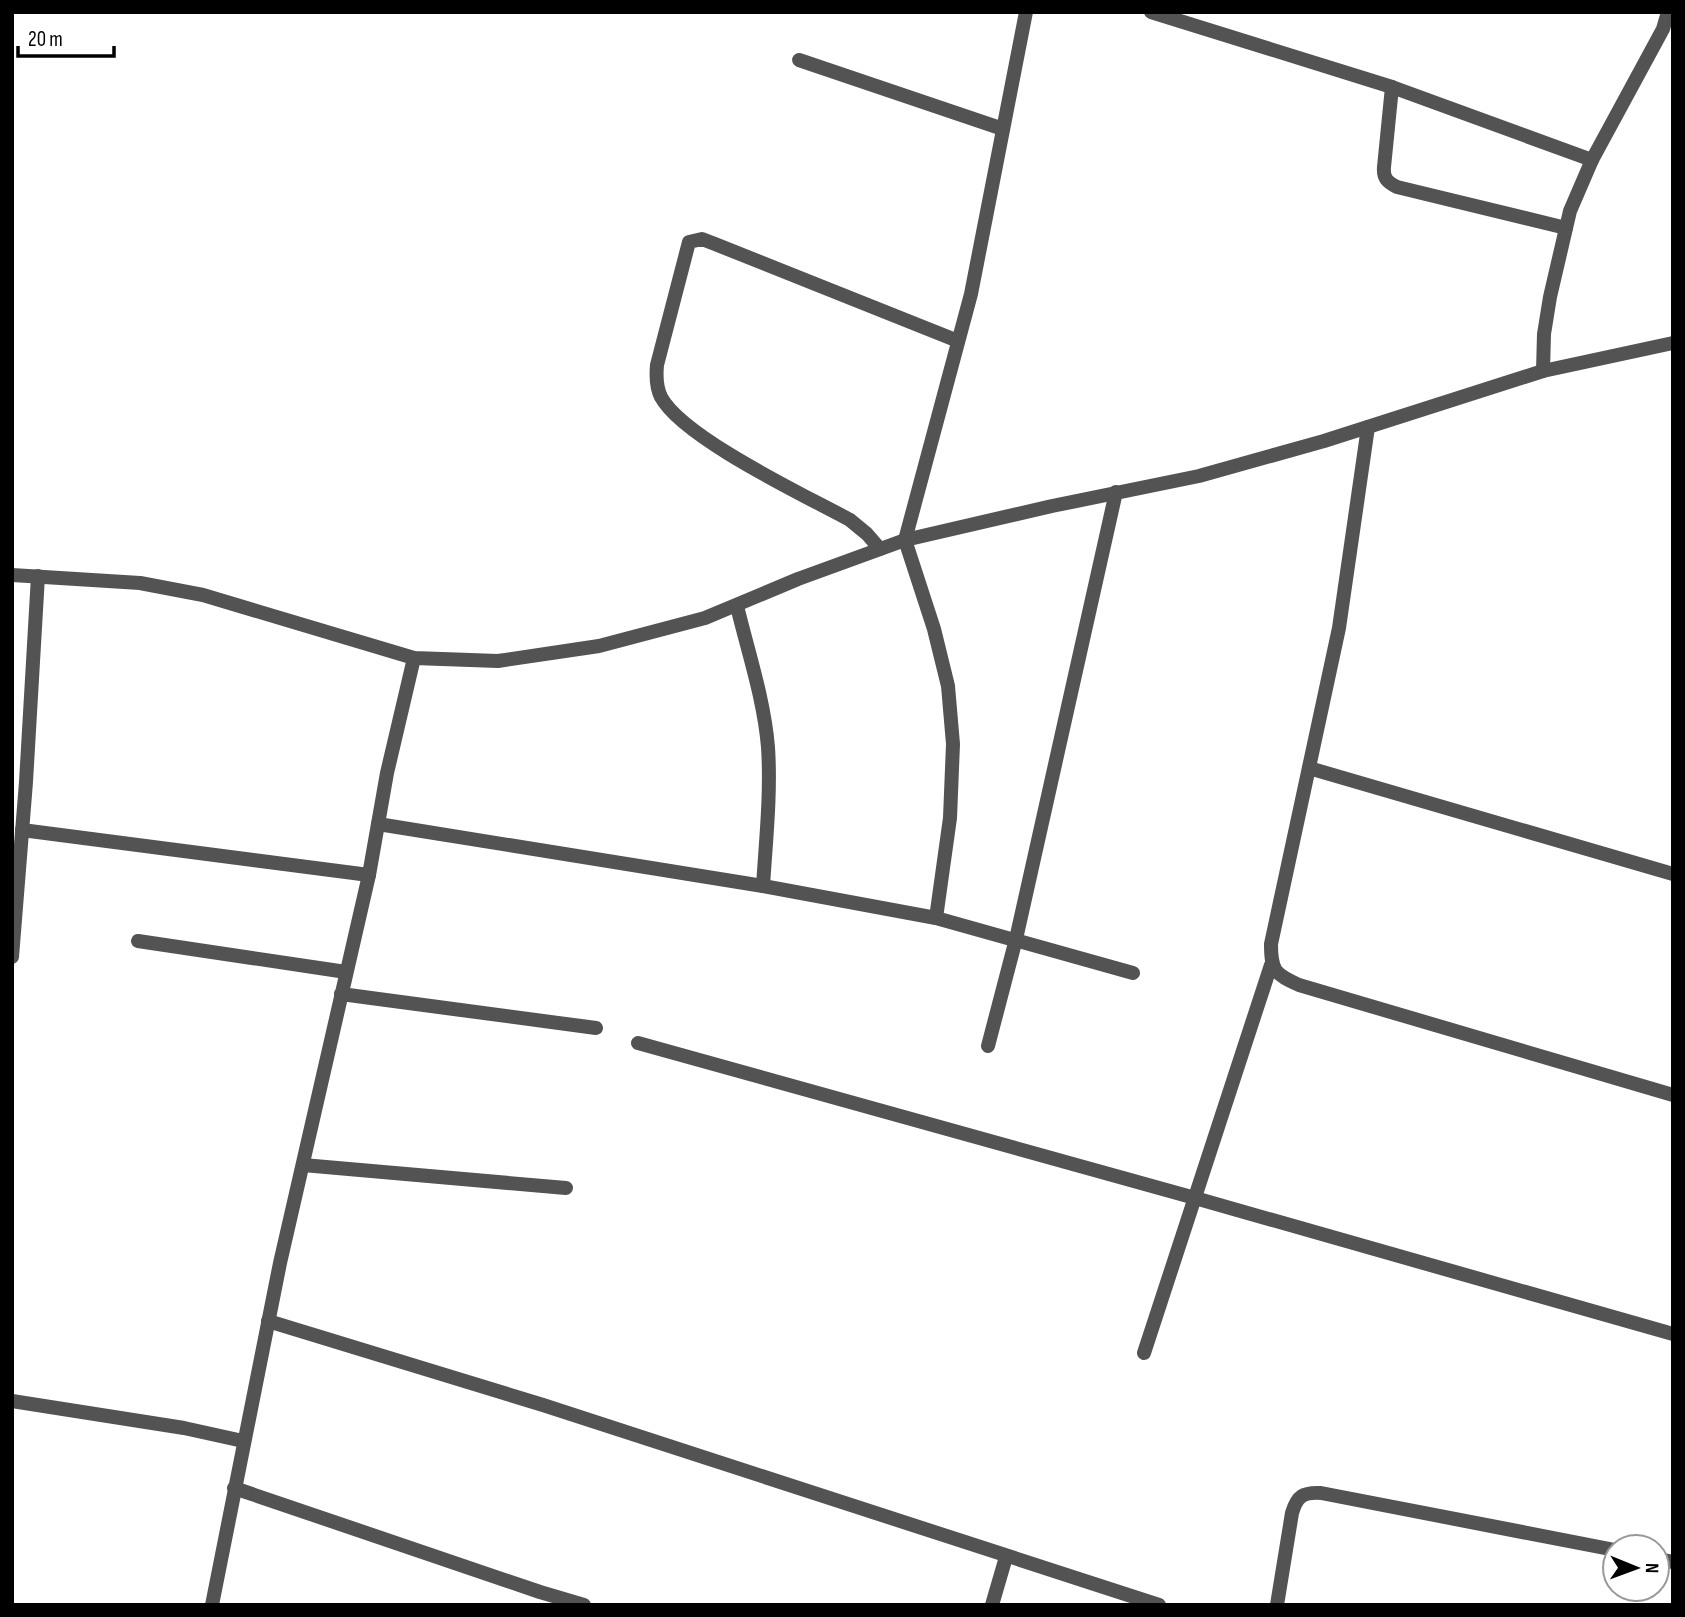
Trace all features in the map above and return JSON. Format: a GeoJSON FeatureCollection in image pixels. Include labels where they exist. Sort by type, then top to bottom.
{"type":"FeatureCollection","features":[{"type":"Feature","properties":{"kind":"street"},"geometry":{"type":"LineString","coordinates":[[936,918],[950,818],[953,744],[948,686],[934,629],[905,540],[971,294],[1026,12]]}},
{"type":"Feature","properties":{"kind":"street"},"geometry":{"type":"LineString","coordinates":[[1151,12],[1392,87],[1592,160]]}},
{"type":"Feature","properties":{"kind":"street"},"geometry":{"type":"LineString","coordinates":[[1543,371],[1544,334],[1570,211],[1592,160],[1668,31],[1668,12]]}},
{"type":"Feature","properties":{"kind":"street"},"geometry":{"type":"LineString","coordinates":[[799,60],[1003,129]]}},
{"type":"Feature","properties":{"kind":"street"},"geometry":{"type":"LineString","coordinates":[[1392,87],[1383,175],[1389,183],[1566,228]]}},
{"type":"Feature","properties":{"kind":"street"},"geometry":{"type":"LineString","coordinates":[[880,549],[850,520],[737,458],[687,424],[677,417],[661,397],[656,382],[656,365],[689,242],[702,239],[958,341]]}},
{"type":"Feature","properties":{"kind":"street"},"geometry":{"type":"LineString","coordinates":[[12,575],[140,583],[203,595],[414,658],[498,661],[600,646],[705,618],[798,579],[905,540],[1199,476],[1368,427],[1543,371],[1673,343]]}},
{"type":"Feature","properties":{"kind":"street"},"geometry":{"type":"LineString","coordinates":[[1144,1353],[1271,965],[1271,944],[1339,628],[1368,427]]}},
{"type":"Feature","properties":{"kind":"street"},"geometry":{"type":"LineString","coordinates":[[988,1046],[1016,939],[1116,492]]}},
{"type":"Feature","properties":{"kind":"street"},"geometry":{"type":"LineString","coordinates":[[12,957],[38,576]]}},
{"type":"Feature","properties":{"kind":"street"},"geometry":{"type":"LineString","coordinates":[[737,606],[768,744],[769,796],[764,886]]}},
{"type":"Feature","properties":{"kind":"street"},"geometry":{"type":"LineString","coordinates":[[212,1605],[268,1321],[369,875],[414,658]]}},
{"type":"Feature","properties":{"kind":"street"},"geometry":{"type":"LineString","coordinates":[[1309,768],[1673,874]]}},
{"type":"Feature","properties":{"kind":"street"},"geometry":{"type":"LineString","coordinates":[[378,824],[764,886],[936,918],[1133,973]]}},
{"type":"Feature","properties":{"kind":"street"},"geometry":{"type":"LineString","coordinates":[[22,830],[369,875]]}},
{"type":"Feature","properties":{"kind":"street"},"geometry":{"type":"LineString","coordinates":[[138,941],[346,972]]}},
{"type":"Feature","properties":{"kind":"street"},"geometry":{"type":"LineString","coordinates":[[1271,965],[1280,977],[1299,985],[1673,1095]]}},
{"type":"Feature","properties":{"kind":"street"},"geometry":{"type":"LineString","coordinates":[[341,994],[596,1027]]}},
{"type":"Feature","properties":{"kind":"street"},"geometry":{"type":"LineString","coordinates":[[638,1043],[1673,1334]]}},
{"type":"Feature","properties":{"kind":"street"},"geometry":{"type":"LineString","coordinates":[[303,1165],[566,1188]]}},
{"type":"Feature","properties":{"kind":"street"},"geometry":{"type":"LineString","coordinates":[[268,1321],[543,1405],[1160,1605]]}},
{"type":"Feature","properties":{"kind":"street"},"geometry":{"type":"LineString","coordinates":[[12,1401],[184,1428],[243,1441]]}},
{"type":"Feature","properties":{"kind":"street"},"geometry":{"type":"LineString","coordinates":[[234,1488],[584,1605]]}},
{"type":"Feature","properties":{"kind":"street"},"geometry":{"type":"LineString","coordinates":[[1277,1605],[1292,1513],[1296,1499],[1306,1492],[1601,1547]]}},
{"type":"Feature","properties":{"kind":"street"},"geometry":{"type":"LineString","coordinates":[[992,1605],[1006,1557]]}}]}
